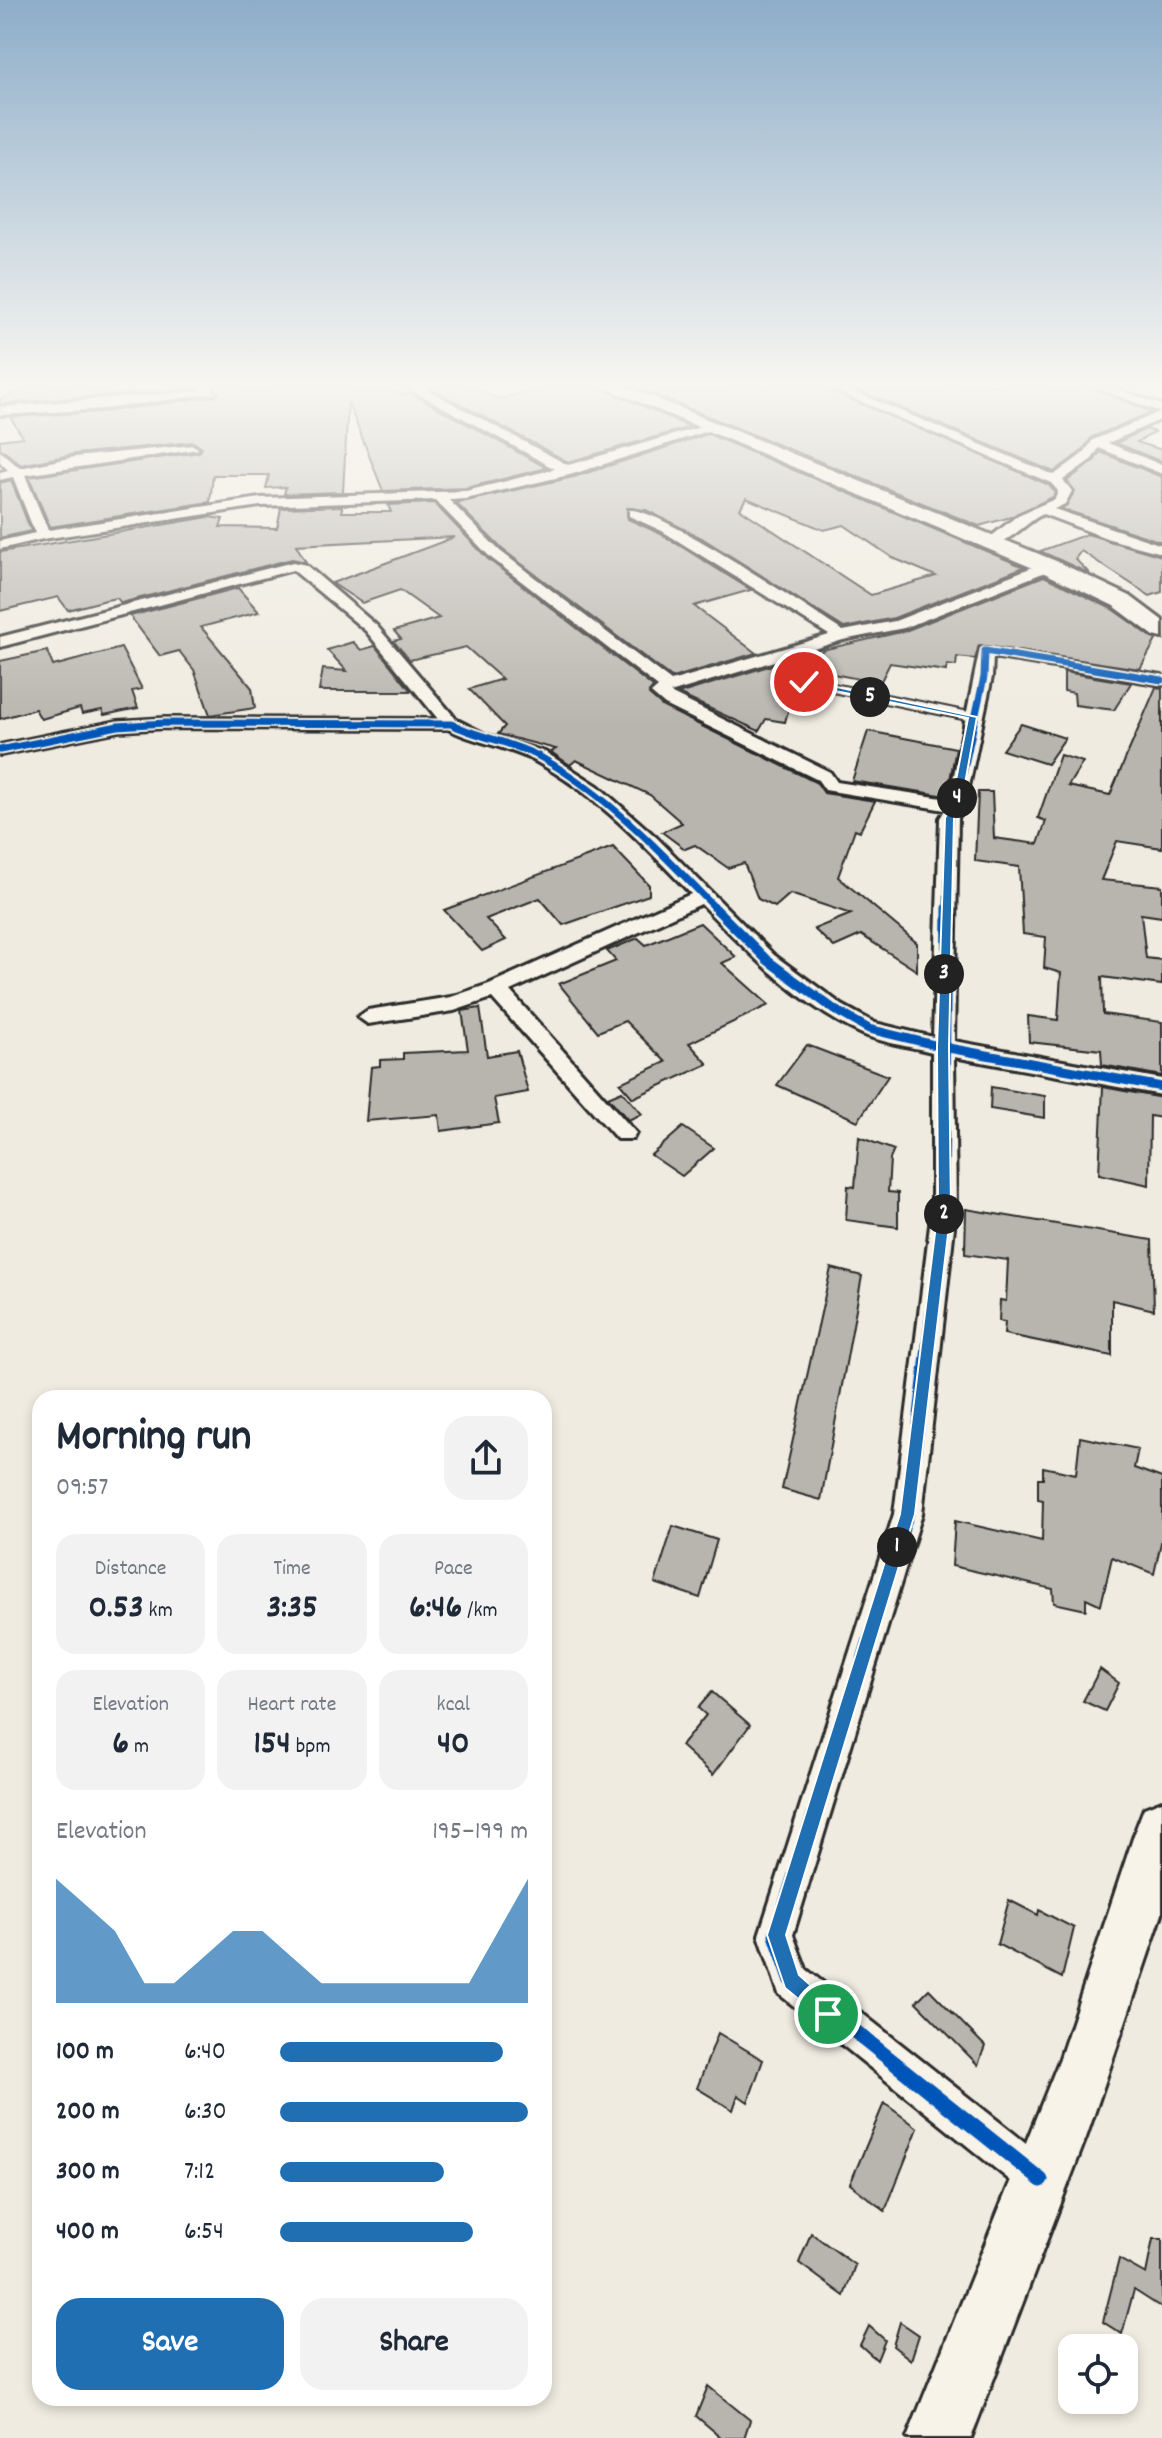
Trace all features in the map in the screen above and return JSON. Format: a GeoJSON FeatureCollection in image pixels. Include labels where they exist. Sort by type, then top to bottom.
{"type":"FeatureCollection","features":[{"type":"Feature","properties":{"kind":"street"},"geometry":{"type":"LineString","coordinates":[[28,499],[43,535]]}},
{"type":"Feature","properties":{"kind":"street"},"geometry":{"type":"LineString","coordinates":[[0,545],[43,535],[260,502],[376,499]]}},
{"type":"Feature","properties":{"kind":"street"},"geometry":{"type":"LineString","coordinates":[[441,499],[495,554],[668,687]]}},
{"type":"Feature","properties":{"kind":"street"},"geometry":{"type":"LineString","coordinates":[[885,499],[993,542],[1011,554],[1048,566],[1122,601],[1162,631]]}},
{"type":"Feature","properties":{"kind":"street"},"geometry":{"type":"LineString","coordinates":[[993,542],[1023,518],[1046,510],[1061,499]]}},
{"type":"Feature","properties":{"kind":"street"},"geometry":{"type":"LineString","coordinates":[[1046,510],[1114,536],[1162,549]]}},
{"type":"Feature","properties":{"kind":"street"},"geometry":{"type":"LineString","coordinates":[[634,513],[667,528],[841,636]]}},
{"type":"Feature","properties":{"kind":"street"},"geometry":{"type":"LineString","coordinates":[[0,642],[293,566],[301,568],[371,628],[451,724],[479,738],[539,756],[592,790],[705,895],[767,960],[835,1010],[869,1029],[943,1047],[1162,1087]]}},
{"type":"Feature","properties":{"kind":"street"},"geometry":{"type":"LineString","coordinates":[[956,806],[831,786],[824,776],[671,702],[659,693],[668,687],[841,636],[899,625],[1048,566]]}},
{"type":"Feature","properties":{"kind":"street"},"geometry":{"type":"LineString","coordinates":[[1041,2180],[792,1981],[776,1935],[908,1514],[944,1209],[943,1047],[949,818],[956,806],[984,677],[985,651],[1162,680]]}},
{"type":"Feature","properties":{"kind":"street"},"geometry":{"type":"LineString","coordinates":[[0,750],[118,726],[165,723],[451,724]]}},
{"type":"Feature","properties":{"kind":"street"},"geometry":{"type":"LineString","coordinates":[[368,1017],[454,1004],[496,989],[705,895]]}},
{"type":"Feature","properties":{"kind":"street"},"geometry":{"type":"LineString","coordinates":[[496,989],[625,1133]]}},
{"type":"Feature","properties":{"kind":"street"},"geometry":{"type":"LineString","coordinates":[[939,2438],[1041,2180],[1113,1982],[1162,1826]]}},
{"type":"Feature","properties":{"kind":"lane"},"geometry":{"type":"LineString","coordinates":[[804,682],[973,717]]}},
{"type":"Feature","properties":{"kind":"building"},"geometry":{"type":"Polygon","coordinates":[[[0,499],[18,499],[31,531],[0,538],[0,499]]]}},
{"type":"Feature","properties":{"kind":"building"},"geometry":{"type":"Polygon","coordinates":[[[38,499],[210,499],[210,502],[50,527],[38,499]]]}},
{"type":"Feature","properties":{"kind":"building"},"geometry":{"type":"Polygon","coordinates":[[[475,499],[746,499],[740,509],[871,595],[936,576],[893,558],[844,525],[824,530],[748,499],[862,499],[1024,567],[894,618],[844,628],[702,538],[646,510],[627,508],[628,519],[661,534],[751,590],[694,606],[756,653],[672,678],[502,549],[456,503],[475,499]]]}},
{"type":"Feature","properties":{"kind":"building"},"geometry":{"type":"Polygon","coordinates":[[[912,499],[1049,499],[1011,517],[979,526],[912,499]]]}},
{"type":"Feature","properties":{"kind":"building"},"geometry":{"type":"Polygon","coordinates":[[[1069,499],[1162,499],[1162,542],[1062,509],[1069,499]]]}},
{"type":"Feature","properties":{"kind":"building"},"geometry":{"type":"Polygon","coordinates":[[[434,503],[488,559],[653,687],[649,695],[663,707],[817,783],[824,793],[875,801],[860,831],[855,829],[838,877],[917,943],[917,971],[861,935],[834,947],[814,929],[851,914],[790,894],[775,907],[758,899],[744,863],[728,868],[695,845],[685,849],[662,832],[682,823],[650,795],[576,760],[570,765],[551,752],[556,749],[498,734],[505,726],[469,689],[502,679],[466,647],[410,660],[393,641],[401,639],[394,631],[439,618],[400,590],[362,603],[332,583],[455,537],[296,545],[306,562],[292,559],[121,603],[117,598],[68,610],[58,597],[0,611],[0,552],[209,517],[223,519],[220,527],[277,528],[281,508],[342,506],[342,512],[391,512],[388,505],[434,503]]]}},
{"type":"Feature","properties":{"kind":"building"},"geometry":{"type":"Polygon","coordinates":[[[1087,534],[1162,556],[1162,592],[1150,596],[1081,551],[1075,559],[1090,574],[1040,551],[1087,534]]]}},
{"type":"Feature","properties":{"kind":"building"},"geometry":{"type":"Polygon","coordinates":[[[1044,576],[1112,609],[1156,640],[1140,669],[980,645],[975,659],[957,657],[956,666],[947,665],[946,671],[890,663],[880,683],[812,670],[822,650],[905,631],[1044,576]]]}},
{"type":"Feature","properties":{"kind":"building"},"geometry":{"type":"Polygon","coordinates":[[[238,588],[259,612],[201,627],[252,688],[255,708],[210,715],[194,670],[179,651],[160,656],[130,616],[238,588]]]}},
{"type":"Feature","properties":{"kind":"building"},"geometry":{"type":"Polygon","coordinates":[[[353,642],[361,650],[375,646],[411,691],[319,691],[323,669],[347,671],[327,650],[353,642]]]}},
{"type":"Feature","properties":{"kind":"building"},"geometry":{"type":"Polygon","coordinates":[[[121,648],[142,689],[132,691],[138,708],[104,715],[102,710],[82,714],[80,708],[41,719],[35,709],[0,719],[0,661],[47,651],[53,666],[121,648]]]}},
{"type":"Feature","properties":{"kind":"building"},"geometry":{"type":"Polygon","coordinates":[[[772,665],[804,671],[797,680],[785,722],[766,719],[759,731],[678,694],[772,665]]]}},
{"type":"Feature","properties":{"kind":"building"},"geometry":{"type":"Polygon","coordinates":[[[1064,672],[1131,683],[1114,710],[1075,705],[1074,693],[1064,691],[1064,672]]]}},
{"type":"Feature","properties":{"kind":"building"},"geometry":{"type":"Polygon","coordinates":[[[1156,687],[1162,688],[1162,848],[1117,841],[1101,880],[1162,886],[1162,917],[1141,914],[1146,958],[1162,960],[1162,985],[1102,977],[1103,1014],[1162,1022],[1162,1076],[1102,1065],[1101,1050],[1029,1042],[1028,1016],[1058,1020],[1061,973],[1044,968],[1046,937],[1023,934],[1019,867],[975,861],[978,792],[992,792],[994,838],[1038,844],[1046,821],[1038,818],[1060,755],[1083,762],[1068,786],[1110,795],[1156,687]]]}},
{"type":"Feature","properties":{"kind":"building"},"geometry":{"type":"Polygon","coordinates":[[[1021,724],[1065,738],[1047,764],[1002,750],[1021,724]]]}},
{"type":"Feature","properties":{"kind":"building"},"geometry":{"type":"Polygon","coordinates":[[[868,731],[956,748],[947,796],[852,781],[868,731]]]}},
{"type":"Feature","properties":{"kind":"building"},"geometry":{"type":"Polygon","coordinates":[[[613,847],[649,885],[649,895],[563,925],[540,898],[486,919],[506,940],[482,951],[444,910],[613,847]]]}},
{"type":"Feature","properties":{"kind":"building"},"geometry":{"type":"Polygon","coordinates":[[[700,923],[736,957],[722,963],[769,1005],[689,1043],[708,1064],[633,1098],[620,1083],[666,1062],[625,1021],[598,1032],[559,984],[616,961],[607,951],[638,938],[646,945],[700,923]]]}},
{"type":"Feature","properties":{"kind":"building"},"geometry":{"type":"Polygon","coordinates":[[[480,1008],[487,1056],[517,1051],[528,1092],[494,1098],[499,1123],[441,1131],[439,1115],[366,1121],[371,1067],[380,1066],[380,1060],[403,1059],[403,1053],[468,1050],[462,1011],[480,1008]]]}},
{"type":"Feature","properties":{"kind":"building"},"geometry":{"type":"Polygon","coordinates":[[[807,1045],[888,1076],[858,1121],[777,1085],[807,1045]]]}},
{"type":"Feature","properties":{"kind":"building"},"geometry":{"type":"Polygon","coordinates":[[[991,1087],[1045,1096],[1045,1118],[990,1109],[991,1087]]]}},
{"type":"Feature","properties":{"kind":"building"},"geometry":{"type":"Polygon","coordinates":[[[1103,1087],[1162,1098],[1162,1118],[1150,1116],[1149,1185],[1099,1174],[1103,1087]]]}},
{"type":"Feature","properties":{"kind":"building"},"geometry":{"type":"Polygon","coordinates":[[[622,1091],[642,1114],[628,1120],[608,1097],[622,1091]]]}},
{"type":"Feature","properties":{"kind":"building"},"geometry":{"type":"Polygon","coordinates":[[[683,1127],[714,1148],[682,1176],[651,1155],[683,1127]]]}},
{"type":"Feature","properties":{"kind":"building"},"geometry":{"type":"Polygon","coordinates":[[[859,1137],[894,1150],[890,1159],[888,1192],[898,1193],[898,1227],[846,1220],[848,1186],[855,1187],[859,1137]]]}},
{"type":"Feature","properties":{"kind":"building"},"geometry":{"type":"Polygon","coordinates":[[[966,1209],[1152,1240],[1154,1310],[1112,1300],[1112,1356],[1004,1334],[1005,1322],[999,1321],[1000,1300],[1006,1301],[1008,1260],[965,1254],[966,1209]]]}},
{"type":"Feature","properties":{"kind":"building"},"geometry":{"type":"Polygon","coordinates":[[[831,1268],[862,1276],[821,1500],[782,1489],[831,1268]]]}},
{"type":"Feature","properties":{"kind":"building"},"geometry":{"type":"Polygon","coordinates":[[[1080,1437],[1138,1449],[1134,1468],[1162,1478],[1162,1538],[1154,1574],[1112,1557],[1101,1605],[1086,1598],[1086,1610],[1054,1603],[1053,1589],[952,1566],[955,1521],[1042,1541],[1043,1500],[1038,1499],[1038,1478],[1043,1478],[1043,1467],[1076,1474],[1080,1437]]]}},
{"type":"Feature","properties":{"kind":"building"},"geometry":{"type":"Polygon","coordinates":[[[673,1526],[717,1540],[700,1598],[655,1583],[673,1526]]]}},
{"type":"Feature","properties":{"kind":"building"},"geometry":{"type":"Polygon","coordinates":[[[1100,1669],[1119,1683],[1105,1711],[1083,1701],[1100,1669]]]}},
{"type":"Feature","properties":{"kind":"building"},"geometry":{"type":"Polygon","coordinates":[[[712,1692],[750,1725],[713,1775],[681,1746],[706,1715],[698,1708],[712,1692]]]}},
{"type":"Feature","properties":{"kind":"building"},"geometry":{"type":"Polygon","coordinates":[[[1009,1900],[1038,1915],[1039,1910],[1074,1928],[1062,1978],[997,1944],[1009,1900]]]}},
{"type":"Feature","properties":{"kind":"building"},"geometry":{"type":"Polygon","coordinates":[[[929,1989],[985,2046],[978,2065],[916,2002],[929,1989]]]}},
{"type":"Feature","properties":{"kind":"building"},"geometry":{"type":"Polygon","coordinates":[[[718,2033],[763,2060],[748,2102],[738,2095],[733,2110],[697,2088],[718,2033]]]}},
{"type":"Feature","properties":{"kind":"building"},"geometry":{"type":"Polygon","coordinates":[[[884,2103],[918,2128],[885,2211],[850,2184],[884,2103]]]}},
{"type":"Feature","properties":{"kind":"building"},"geometry":{"type":"Polygon","coordinates":[[[811,2233],[855,2265],[844,2296],[799,2263],[811,2233]]]}},
{"type":"Feature","properties":{"kind":"building"},"geometry":{"type":"Polygon","coordinates":[[[1153,2239],[1162,2239],[1162,2308],[1134,2290],[1122,2334],[1103,2322],[1119,2259],[1146,2274],[1153,2239]]]}},
{"type":"Feature","properties":{"kind":"building"},"geometry":{"type":"Polygon","coordinates":[[[900,2322],[919,2335],[911,2360],[893,2346],[900,2322]]]}},
{"type":"Feature","properties":{"kind":"building"},"geometry":{"type":"Polygon","coordinates":[[[869,2326],[885,2340],[877,2360],[860,2345],[869,2326]]]}},
{"type":"Feature","properties":{"kind":"building"},"geometry":{"type":"Polygon","coordinates":[[[708,2386],[750,2420],[744,2438],[722,2438],[696,2416],[708,2386]]]}},
{"type":"Feature","properties":{"kind":"cycle path"},"geometry":{"type":"LineString","coordinates":[[1041,2180],[792,1981],[776,1935],[908,1514],[944,1209],[943,1047],[949,818],[956,806],[984,677],[985,651],[1162,680]]}},
{"type":"Feature","properties":{"kind":"cycle path"},"geometry":{"type":"LineString","coordinates":[[0,750],[118,726],[165,723],[451,724],[479,738],[539,756],[592,790],[650,841],[767,960],[835,1010],[869,1029],[943,1047],[1162,1087]]}},
{"type":"Feature","properties":{"kind":"route"},"geometry":{"type":"LineString","coordinates":[[804,682],[937,712],[973,717],[956,806],[949,818],[943,1047],[944,1209],[908,1514],[776,1935],[792,1981],[828,2014]]}}]}
